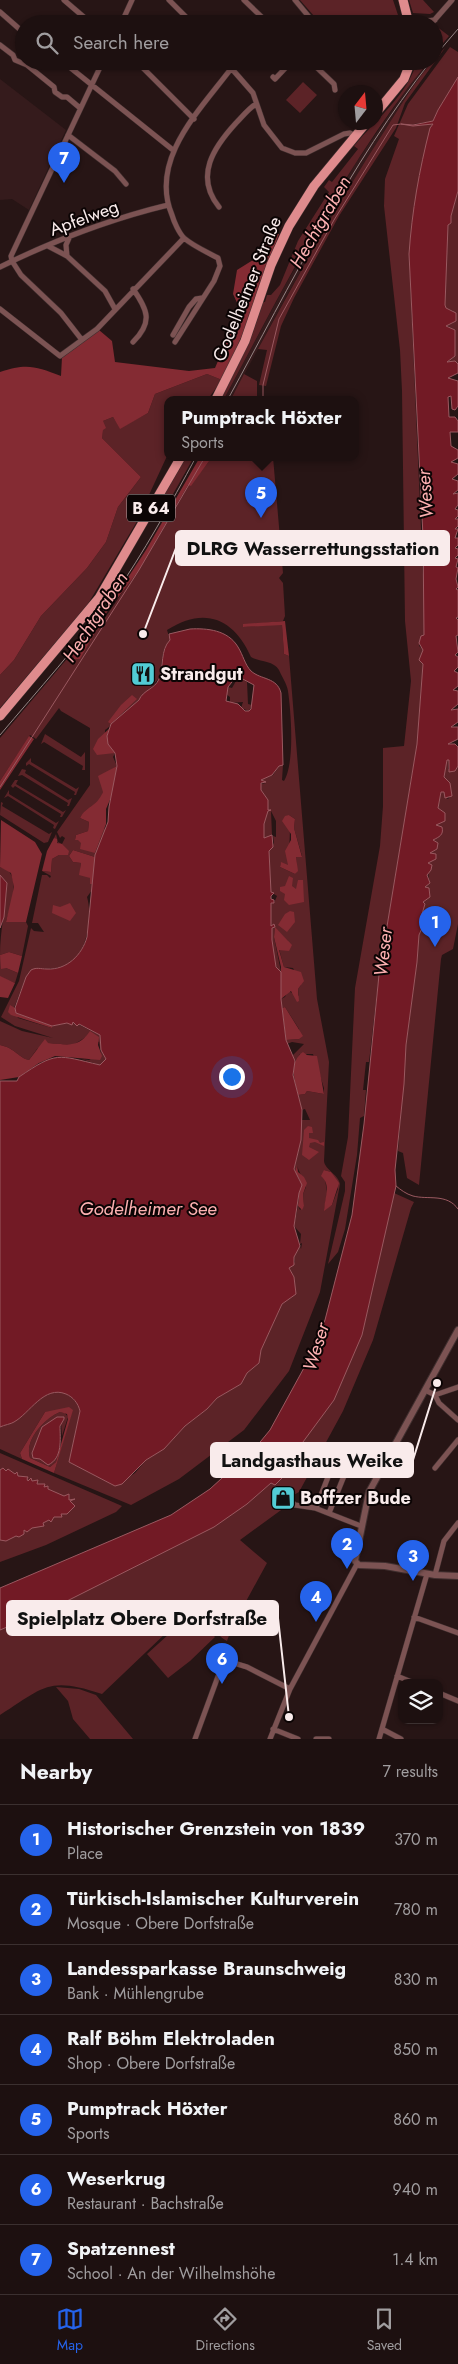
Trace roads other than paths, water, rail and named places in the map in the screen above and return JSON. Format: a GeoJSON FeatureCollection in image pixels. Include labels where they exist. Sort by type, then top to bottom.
{"type":"FeatureCollection","features":[{"type":"Feature","properties":{"kind":"main road"},"geometry":{"type":"LineString","coordinates":[[403,0],[407,15]]}},
{"type":"Feature","properties":{"kind":"main road"},"geometry":{"type":"LineString","coordinates":[[383,104],[404,79],[408,70]]}},
{"type":"Feature","properties":{"kind":"main road","name":"Godelheimer Straße"},"geometry":{"type":"LineString","coordinates":[[218,396],[245,341],[271,265],[289,226],[314,186],[360,130]]}},
{"type":"Feature","properties":{"kind":"main road","name":"B 64"},"geometry":{"type":"LineString","coordinates":[[0,716],[99,598],[179,461]]}},
{"type":"Feature","properties":{"kind":"street"},"geometry":{"type":"LineString","coordinates":[[64,0],[82,15]]}},
{"type":"Feature","properties":{"kind":"street"},"geometry":{"type":"LineString","coordinates":[[125,15],[132,0]]}},
{"type":"Feature","properties":{"kind":"street"},"geometry":{"type":"LineString","coordinates":[[169,0],[184,15]]}},
{"type":"Feature","properties":{"kind":"street"},"geometry":{"type":"LineString","coordinates":[[244,0],[260,15]]}},
{"type":"Feature","properties":{"kind":"street"},"geometry":{"type":"LineString","coordinates":[[295,0],[308,15]]}},
{"type":"Feature","properties":{"kind":"street"},"geometry":{"type":"LineString","coordinates":[[439,15],[452,0]]}},
{"type":"Feature","properties":{"kind":"street"},"geometry":{"type":"LineString","coordinates":[[0,12],[15,24]]}},
{"type":"Feature","properties":{"kind":"street"},"geometry":{"type":"LineString","coordinates":[[0,45],[13,55],[15,60]]}},
{"type":"Feature","properties":{"kind":"street"},"geometry":{"type":"LineString","coordinates":[[33,70],[54,87],[55,92],[62,97],[67,97],[80,108]]}},
{"type":"Feature","properties":{"kind":"street"},"geometry":{"type":"LineString","coordinates":[[74,70],[173,150]]}},
{"type":"Feature","properties":{"kind":"street"},"geometry":{"type":"LineString","coordinates":[[82,340],[61,313],[21,274],[12,261],[11,256],[99,70]]}},
{"type":"Feature","properties":{"kind":"street"},"geometry":{"type":"LineString","coordinates":[[145,70],[194,119]]}},
{"type":"Feature","properties":{"kind":"street"},"geometry":{"type":"LineString","coordinates":[[174,342],[214,280],[220,262],[218,258],[184,238],[168,205],[165,193],[165,176],[173,150],[230,70],[253,93],[264,125],[274,140],[288,151],[306,153],[344,134],[350,133],[355,136]]}},
{"type":"Feature","properties":{"kind":"street"},"geometry":{"type":"LineString","coordinates":[[273,78],[275,80],[284,70]]}},
{"type":"Feature","properties":{"kind":"street"},"geometry":{"type":"LineString","coordinates":[[319,70],[334,84],[335,90]]}},
{"type":"Feature","properties":{"kind":"street"},"geometry":{"type":"LineString","coordinates":[[219,207],[209,184],[210,161],[217,145],[252,106],[256,104]]}},
{"type":"Feature","properties":{"kind":"street"},"geometry":{"type":"LineString","coordinates":[[68,135],[115,171],[126,184]]}},
{"type":"Feature","properties":{"kind":"street","name":"Apfelweg"},"geometry":{"type":"LineString","coordinates":[[0,268],[12,261],[70,237],[139,212],[168,205]]}},
{"type":"Feature","properties":{"kind":"street"},"geometry":{"type":"LineString","coordinates":[[67,256],[66,245],[70,237]]}},
{"type":"Feature","properties":{"kind":"street"},"geometry":{"type":"LineString","coordinates":[[0,309],[60,356],[97,329],[133,289],[184,238]]}},
{"type":"Feature","properties":{"kind":"street"},"geometry":{"type":"LineString","coordinates":[[48,246],[67,256],[105,291],[116,309]]}},
{"type":"Feature","properties":{"kind":"street"},"geometry":{"type":"LineString","coordinates":[[133,289],[142,301],[147,318],[143,329],[133,342]]}},
{"type":"Feature","properties":{"kind":"street"},"geometry":{"type":"LineString","coordinates":[[172,336],[189,307],[196,299],[202,298]]}},
{"type":"Feature","properties":{"kind":"street"},"geometry":{"type":"LineString","coordinates":[[270,1739],[290,1688],[356,1562],[361,1526],[369,1492],[458,1330]]}},
{"type":"Feature","properties":{"kind":"street"},"geometry":{"type":"LineString","coordinates":[[435,1396],[458,1387]]}},
{"type":"Feature","properties":{"kind":"street"},"geometry":{"type":"LineString","coordinates":[[425,1390],[435,1396],[458,1420]]}},
{"type":"Feature","properties":{"kind":"street"},"geometry":{"type":"LineString","coordinates":[[435,1468],[458,1440]]}},
{"type":"Feature","properties":{"kind":"street"},"geometry":{"type":"LineString","coordinates":[[328,1513],[344,1476]]}},
{"type":"Feature","properties":{"kind":"street"},"geometry":{"type":"LineString","coordinates":[[316,1508],[328,1477]]}},
{"type":"Feature","properties":{"kind":"street"},"geometry":{"type":"LineString","coordinates":[[290,1500],[295,1505],[316,1508],[361,1526]]}},
{"type":"Feature","properties":{"kind":"street"},"geometry":{"type":"LineString","coordinates":[[435,1575],[444,1541],[458,1523]]}},
{"type":"Feature","properties":{"kind":"street"},"geometry":{"type":"LineString","coordinates":[[356,1562],[427,1574],[458,1576]]}},
{"type":"Feature","properties":{"kind":"street"},"geometry":{"type":"LineString","coordinates":[[379,1739],[427,1574]]}},
{"type":"Feature","properties":{"kind":"street"},"geometry":{"type":"LineString","coordinates":[[414,1617],[458,1633]]}},
{"type":"Feature","properties":{"kind":"street"},"geometry":{"type":"LineString","coordinates":[[195,1739],[224,1660],[247,1667],[290,1688]]}},
{"type":"Feature","properties":{"kind":"street"},"geometry":{"type":"LineString","coordinates":[[397,1676],[404,1679]]}},
{"type":"Feature","properties":{"kind":"street"},"geometry":{"type":"LineString","coordinates":[[443,1695],[458,1701]]}},
{"type":"Feature","properties":{"kind":"street"},"geometry":{"type":"LineString","coordinates":[[273,1729],[298,1739]]}},
{"type":"Feature","properties":{"kind":"street"},"geometry":{"type":"LineString","coordinates":[[382,1729],[401,1739]]}},
{"type":"Feature","properties":{"kind":"street"},"geometry":{"type":"LineString","coordinates":[[316,1739],[329,1739]]}},
{"type":"Feature","properties":{"kind":"water","name":"Weser"},"geometry":{"type":"Polygon","coordinates":[[[458,77],[458,191],[451,223],[448,225],[445,305],[446,308],[456,313],[456,321],[446,326],[455,330],[455,356],[447,362],[455,361],[458,364],[458,373],[448,378],[458,381],[458,406],[455,410],[452,409],[451,396],[448,397],[449,417],[455,417],[458,421],[458,432],[450,432],[451,446],[458,450],[458,458],[451,462],[458,464],[458,474],[452,479],[458,481],[458,490],[453,494],[458,493],[458,505],[455,509],[458,510],[458,516],[455,519],[458,519],[458,526],[455,529],[458,529],[455,538],[458,538],[458,545],[455,548],[458,549],[458,555],[455,558],[458,559],[456,579],[458,587],[456,589],[458,590],[458,617],[456,618],[458,620],[458,635],[456,636],[458,652],[455,655],[458,657],[458,667],[454,671],[458,673],[458,686],[453,690],[458,691],[458,704],[451,710],[458,709],[458,722],[451,727],[458,727],[458,739],[448,744],[455,744],[458,747],[458,766],[455,771],[449,772],[449,760],[447,760],[444,777],[450,783],[452,796],[445,798],[444,792],[441,792],[438,808],[445,813],[445,821],[436,825],[442,827],[442,834],[433,840],[438,843],[437,849],[430,853],[436,854],[436,859],[428,863],[432,865],[427,875],[430,883],[425,887],[429,888],[430,897],[423,902],[425,904],[422,914],[425,921],[419,935],[406,1045],[395,1170],[396,1186],[362,1335],[334,1400],[283,1469],[285,1475],[275,1485],[271,1483],[247,1504],[214,1527],[59,1605],[0,1630],[0,1588],[171,1515],[210,1489],[256,1447],[270,1430],[305,1366],[325,1320],[352,1215],[364,1124],[379,975],[417,744],[423,664],[419,660],[423,650],[419,643],[421,636],[424,635],[423,536],[409,254],[419,175],[430,128],[433,124],[413,126],[401,124],[413,125],[433,121],[458,77]]]}},
{"type":"Feature","properties":{"kind":"water","name":"Godelheimer See"},"geometry":{"type":"Polygon","coordinates":[[[197,629],[217,631],[229,637],[238,647],[251,671],[272,681],[281,693],[283,765],[279,766],[272,775],[261,780],[266,782],[261,783],[261,790],[268,800],[268,810],[271,810],[268,811],[264,824],[264,838],[272,835],[273,847],[269,851],[271,892],[274,893],[271,896],[274,903],[271,903],[271,926],[274,924],[275,927],[272,928],[272,940],[276,967],[281,972],[281,999],[286,1040],[295,1061],[293,1075],[302,1110],[301,1140],[294,1169],[302,1185],[294,1226],[300,1246],[294,1257],[294,1265],[289,1268],[294,1277],[296,1294],[282,1304],[261,1350],[259,1363],[247,1373],[241,1384],[217,1398],[207,1409],[185,1426],[164,1449],[146,1460],[122,1484],[115,1486],[69,1462],[80,1411],[77,1403],[69,1395],[58,1392],[51,1393],[38,1401],[14,1422],[0,1427],[0,1081],[17,1081],[19,1077],[50,1059],[75,1059],[100,1065],[106,1059],[101,1050],[100,1035],[79,1024],[77,1026],[73,1022],[72,1025],[67,1023],[52,1026],[16,1013],[15,1008],[26,977],[31,970],[61,967],[73,960],[85,944],[95,855],[108,822],[117,766],[115,753],[108,744],[107,736],[111,724],[155,685],[159,679],[163,654],[170,640],[169,634],[197,629]],[[239,677],[235,678],[228,687],[226,701],[238,704],[245,711],[249,711],[251,709],[254,685],[239,677]]]}},
{"type":"Feature","properties":{"kind":"water"},"geometry":{"type":"Polygon","coordinates":[[[0,875],[7,883],[4,917],[0,928],[0,875]]]}},
{"type":"Feature","properties":{"kind":"water"},"geometry":{"type":"Polygon","coordinates":[[[57,1417],[64,1417],[60,1426],[60,1448],[56,1458],[48,1465],[40,1459],[33,1458],[32,1453],[42,1427],[57,1417]]]}},
{"type":"Feature","properties":{"kind":"water"},"geometry":{"type":"Polygon","coordinates":[[[3,1468],[15,1474],[17,1472],[18,1476],[28,1477],[28,1481],[31,1478],[32,1481],[38,1480],[37,1484],[45,1484],[44,1487],[48,1486],[48,1489],[64,1496],[69,1494],[69,1500],[75,1499],[70,1501],[75,1506],[67,1514],[61,1514],[62,1517],[54,1517],[51,1522],[49,1520],[43,1523],[44,1526],[32,1528],[27,1532],[24,1530],[24,1534],[19,1537],[16,1536],[6,1541],[0,1540],[0,1470],[3,1468]]]}},
{"type":"Feature","properties":{"kind":"waterway","name":"Hechtgraben"},"geometry":{"type":"LineString","coordinates":[[263,396],[263,385],[279,319],[334,220],[393,125],[401,124]]}},
{"type":"Feature","properties":{"kind":"waterway","name":"Hechtgraben"},"geometry":{"type":"LineString","coordinates":[[0,787],[139,570],[203,461]]}},
{"type":"Feature","properties":{"kind":"waterway"},"geometry":{"type":"LineString","coordinates":[[396,1186],[413,1196],[443,1199],[454,1204],[458,1209]]}},
{"type":"Feature","properties":{"kind":"railway"},"geometry":{"type":"LineString","coordinates":[[443,46],[458,29]]}},
{"type":"Feature","properties":{"kind":"railway"},"geometry":{"type":"LineString","coordinates":[[230,396],[347,183],[401,101],[424,70]]}},
{"type":"Feature","properties":{"kind":"railway"},"geometry":{"type":"LineString","coordinates":[[0,735],[72,650],[113,597],[146,546],[194,461]]}},
{"type":"Feature","properties":{"kind":"place","name":"Spatzennest"},"geometry":{"type":"Point","coordinates":[64,183]}},
{"type":"Feature","properties":{"kind":"place","name":"Pumptrack Höxter"},"geometry":{"type":"Point","coordinates":[261,518]}},
{"type":"Feature","properties":{"kind":"place","name":"DLRG Wasserrettungsstation"},"geometry":{"type":"Point","coordinates":[143,634]}},
{"type":"Feature","properties":{"kind":"place","name":"Strandgut"},"geometry":{"type":"Point","coordinates":[143,674]}},
{"type":"Feature","properties":{"kind":"place","name":"Historischer Grenzstein von 1839"},"geometry":{"type":"Point","coordinates":[435,947]}},
{"type":"Feature","properties":{"kind":"place","name":"Landgasthaus Weike"},"geometry":{"type":"Point","coordinates":[437,1383]}},
{"type":"Feature","properties":{"kind":"place","name":"Boffzer Bude"},"geometry":{"type":"Point","coordinates":[283,1498]}},
{"type":"Feature","properties":{"kind":"place","name":"Türkisch-Islamischer Kulturverein"},"geometry":{"type":"Point","coordinates":[347,1569]}},
{"type":"Feature","properties":{"kind":"place","name":"Landessparkasse Braunschweig"},"geometry":{"type":"Point","coordinates":[413,1581]}},
{"type":"Feature","properties":{"kind":"place","name":"Ralf Böhm Elektroladen"},"geometry":{"type":"Point","coordinates":[316,1622]}},
{"type":"Feature","properties":{"kind":"place","name":"Weserkrug"},"geometry":{"type":"Point","coordinates":[222,1684]}},
{"type":"Feature","properties":{"kind":"place","name":"Spielplatz Obere Dorfstraße"},"geometry":{"type":"Point","coordinates":[289,1717]}}]}
